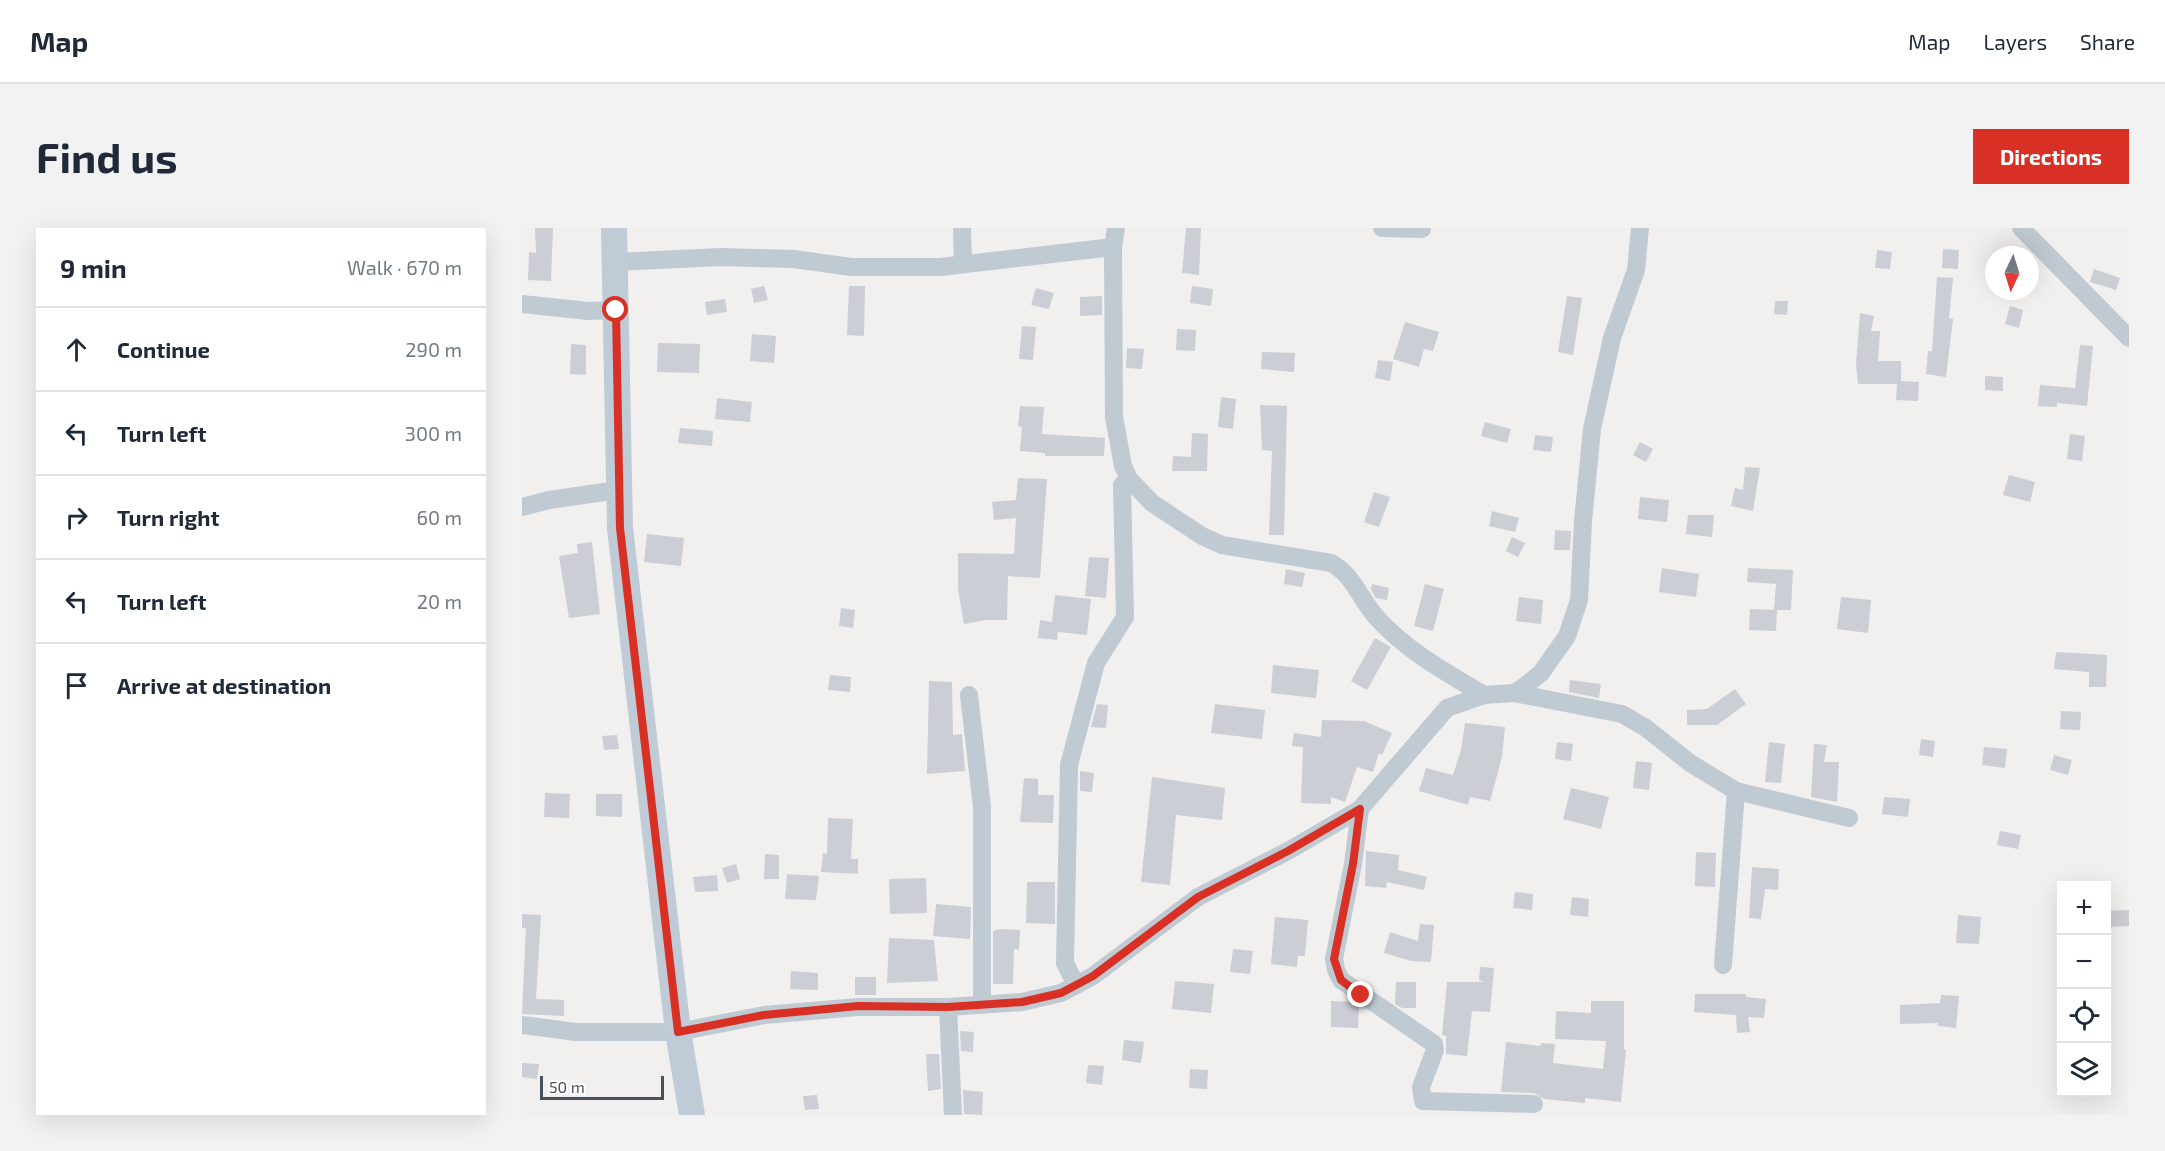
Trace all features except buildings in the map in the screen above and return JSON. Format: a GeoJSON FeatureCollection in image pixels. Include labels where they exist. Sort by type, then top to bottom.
{"type":"FeatureCollection","features":[{"type":"Feature","properties":{"kind":"main road"},"geometry":{"type":"LineString","coordinates":[[614,228],[620,528],[678,1032],[692,1115]]}},
{"type":"Feature","properties":{"kind":"street"},"geometry":{"type":"LineString","coordinates":[[962,228],[963,264]]}},
{"type":"Feature","properties":{"kind":"street"},"geometry":{"type":"LineString","coordinates":[[1116,228],[1113,247],[1114,417],[1123,466],[1129,479],[1152,503],[1202,536],[1222,545],[1331,563],[1340,567],[1348,575],[1377,619],[1439,668],[1484,695]]}},
{"type":"Feature","properties":{"kind":"street"},"geometry":{"type":"LineString","coordinates":[[1382,228],[1422,230]]}},
{"type":"Feature","properties":{"kind":"street"},"geometry":{"type":"LineString","coordinates":[[1514,693],[1540,673],[1557,653],[1576,608],[1592,429],[1612,338],[1636,270],[1640,228]]}},
{"type":"Feature","properties":{"kind":"street"},"geometry":{"type":"LineString","coordinates":[[2021,228],[2129,338]]}},
{"type":"Feature","properties":{"kind":"street"},"geometry":{"type":"LineString","coordinates":[[615,262],[721,257],[794,259],[851,267],[939,267],[1113,247]]}},
{"type":"Feature","properties":{"kind":"street"},"geometry":{"type":"LineString","coordinates":[[522,304],[588,311],[616,310]]}},
{"type":"Feature","properties":{"kind":"street"},"geometry":{"type":"LineString","coordinates":[[1076,985],[1065,963],[1069,765],[1096,663],[1125,617],[1122,485],[1129,479]]}},
{"type":"Feature","properties":{"kind":"street"},"geometry":{"type":"LineString","coordinates":[[522,507],[549,500],[618,490]]}},
{"type":"Feature","properties":{"kind":"street"},"geometry":{"type":"LineString","coordinates":[[522,1025],[576,1032],[678,1032],[764,1015],[858,1006],[982,1005],[1022,1002],[1061,993],[1122,955],[1198,897],[1288,851],[1360,809],[1436,718],[1460,702],[1484,695],[1514,693],[1622,714],[1646,728],[1690,763],[1736,791],[1849,818]]}},
{"type":"Feature","properties":{"kind":"street"},"geometry":{"type":"LineString","coordinates":[[969,696],[982,807],[982,1005]]}},
{"type":"Feature","properties":{"kind":"street"},"geometry":{"type":"LineString","coordinates":[[1723,965],[1736,791]]}},
{"type":"Feature","properties":{"kind":"street"},"geometry":{"type":"LineString","coordinates":[[1360,809],[1353,864],[1334,959],[1341,980],[1434,1044],[1421,1087],[1423,1101],[1534,1104]]}},
{"type":"Feature","properties":{"kind":"street"},"geometry":{"type":"LineString","coordinates":[[948,1007],[953,1115]]}},
{"type":"Feature","properties":{"kind":"route"},"geometry":{"type":"LineString","coordinates":[[616,310],[620,528],[678,1032],[764,1015],[858,1006],[948,1007],[1022,1002],[1061,993],[1093,976],[1198,897],[1237,875],[1288,851],[1360,809],[1353,864],[1334,959],[1341,980],[1361,995]]}}]}
